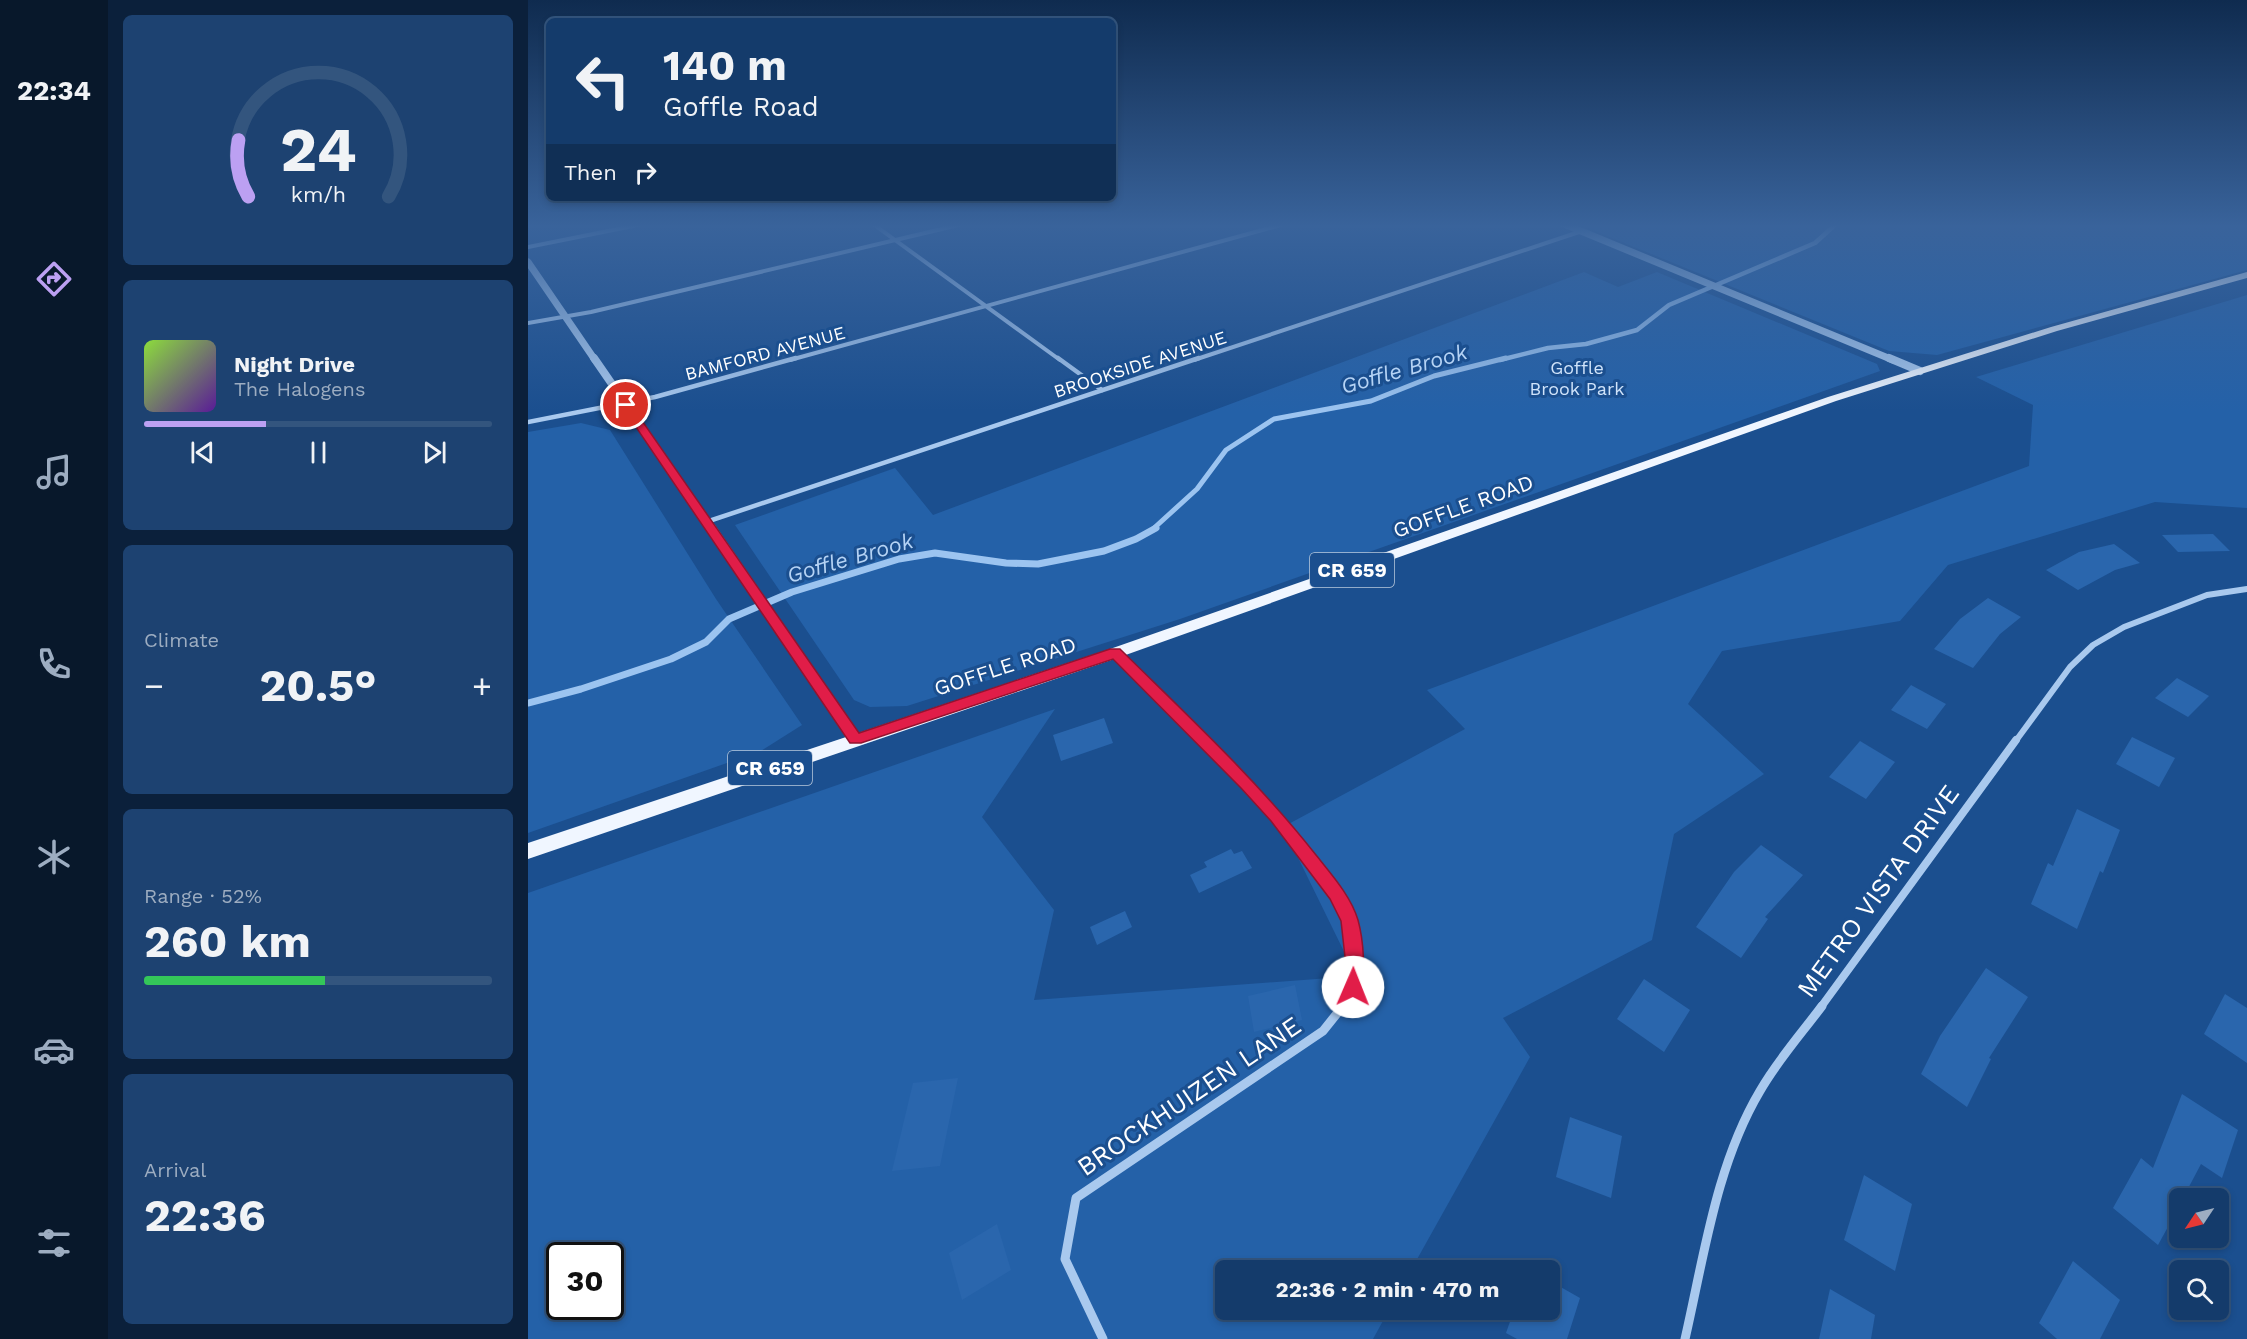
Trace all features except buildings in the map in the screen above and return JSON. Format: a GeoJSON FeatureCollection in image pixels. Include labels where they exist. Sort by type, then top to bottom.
{"type":"FeatureCollection","features":[{"type":"Feature","properties":{"kind":"main road","name":"GOFFLE ROAD"},"geometry":{"type":"LineString","coordinates":[[528,851],[1115,653],[1795,411],[2102,315],[2205,286]]}},
{"type":"Feature","properties":{"kind":"street"},"geometry":{"type":"LineString","coordinates":[[544,286],[855,739]]}},
{"type":"Feature","properties":{"kind":"street"},"geometry":{"type":"LineString","coordinates":[[528,323],[565,317],[696,286]]}},
{"type":"Feature","properties":{"kind":"street"},"geometry":{"type":"LineString","coordinates":[[959,286],[1102,390]]}},
{"type":"Feature","properties":{"kind":"street","name":"BAMFORD AVENUE"},"geometry":{"type":"LineString","coordinates":[[528,422],[626,405],[1057,286]]}},
{"type":"Feature","properties":{"kind":"street","name":"BROOKSIDE AVENUE"},"geometry":{"type":"LineString","coordinates":[[706,522],[1414,286]]}},
{"type":"Feature","properties":{"kind":"street"},"geometry":{"type":"LineString","coordinates":[[1716,286],[1920,371]]}},
{"type":"Feature","properties":{"kind":"street","name":"METRO VISTA DRIVE"},"geometry":{"type":"LineString","coordinates":[[1685,1339],[1729,1162],[1745,1118],[1779,1062],[2020,733],[2070,667],[2093,645],[2124,627],[2185,602],[2227,591],[2247,589]]}},
{"type":"Feature","properties":{"kind":"street","name":"BROCKHUIZEN LANE"},"geometry":{"type":"LineString","coordinates":[[1103,1339],[1065,1259],[1076,1198],[1323,1031],[1341,1010],[1353,987],[1354,966],[1350,920],[1336,894],[1247,783],[1115,653]]}},
{"type":"Feature","properties":{"kind":"green space","name":"Goffle Brook Park"},"geometry":{"type":"Polygon","coordinates":[[[1545,286],[1692,286],[1877,364],[1880,371],[1180,619],[907,706],[870,707],[854,700],[735,525],[895,468],[933,515],[1545,286]]]}},
{"type":"Feature","properties":{"kind":"green space"},"geometry":{"type":"Polygon","coordinates":[[[1731,286],[2187,286],[1937,355],[1889,351],[1731,286]]]}},
{"type":"Feature","properties":{"kind":"green space"},"geometry":{"type":"Polygon","coordinates":[[[2247,295],[2247,508],[2155,502],[1948,565],[1900,621],[1722,651],[1688,704],[1764,774],[1674,834],[1652,940],[1503,1018],[1530,1057],[1417,1260],[1215,1260],[1215,1320],[1383,1320],[1373,1339],[528,1339],[528,893],[1055,709],[982,817],[1054,910],[1034,1000],[1356,976],[1283,827],[1465,729],[1427,690],[2029,466],[2033,405],[1976,377],[2247,295]]]}},
{"type":"Feature","properties":{"kind":"green space"},"geometry":{"type":"Polygon","coordinates":[[[581,423],[610,430],[716,599],[802,725],[761,751],[528,833],[528,432],[581,423]]]}},
{"type":"Feature","properties":{"kind":"waterway","name":"Goffle Brook"},"geometry":{"type":"LineString","coordinates":[[1500,360],[1548,348],[1586,344],[1637,330],[1669,305],[1713,286]]}},
{"type":"Feature","properties":{"kind":"waterway","name":"Goffle Brook"},"geometry":{"type":"LineString","coordinates":[[1153,529],[1197,489],[1226,450],[1274,419],[1371,401],[1434,376],[1506,358]]}},
{"type":"Feature","properties":{"kind":"waterway","name":"Goffle Brook"},"geometry":{"type":"LineString","coordinates":[[528,703],[581,689],[671,659],[706,642],[729,619],[792,592],[899,559],[935,553],[1006,563],[1038,564],[1104,551],[1136,539],[1156,528]]}},
{"type":"Feature","properties":{"kind":"route"},"geometry":{"type":"LineString","coordinates":[[626,405],[855,739],[1115,653],[1247,783],[1336,894],[1350,920],[1354,966],[1353,987]]}}]}
